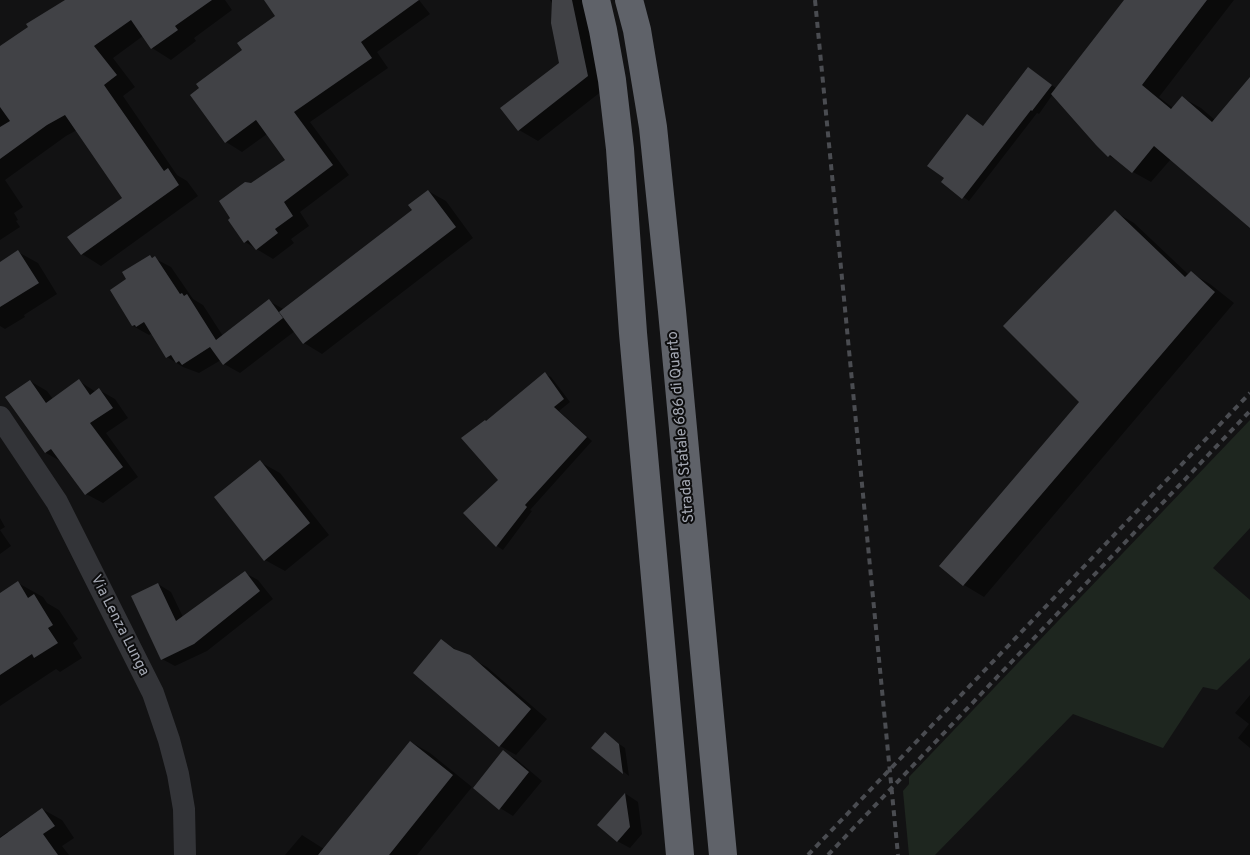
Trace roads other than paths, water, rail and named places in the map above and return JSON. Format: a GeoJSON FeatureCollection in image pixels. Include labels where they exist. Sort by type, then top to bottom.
{"type":"FeatureCollection","features":[{"type":"Feature","properties":{"kind":"highway"},"geometry":{"type":"LineString","coordinates":[[596,0],[612,80],[620,149],[633,333],[680,855]]}},
{"type":"Feature","properties":{"kind":"highway","name":"Strada Statale 686 di Quarto"},"geometry":{"type":"LineString","coordinates":[[629,0],[637,30],[653,128],[723,855]]}},
{"type":"Feature","properties":{"kind":"street","name":"Via Lenza Lunga"},"geometry":{"type":"LineString","coordinates":[[0,417],[57,502],[153,693],[178,774],[184,809],[185,855]]}},
{"type":"Feature","properties":{"kind":"railway"},"geometry":{"type":"LineString","coordinates":[[815,0],[898,855]]}},
{"type":"Feature","properties":{"kind":"railway"},"geometry":{"type":"LineString","coordinates":[[808,855],[1250,393]]}},
{"type":"Feature","properties":{"kind":"railway"},"geometry":{"type":"LineString","coordinates":[[828,855],[1250,411]]}}]}
